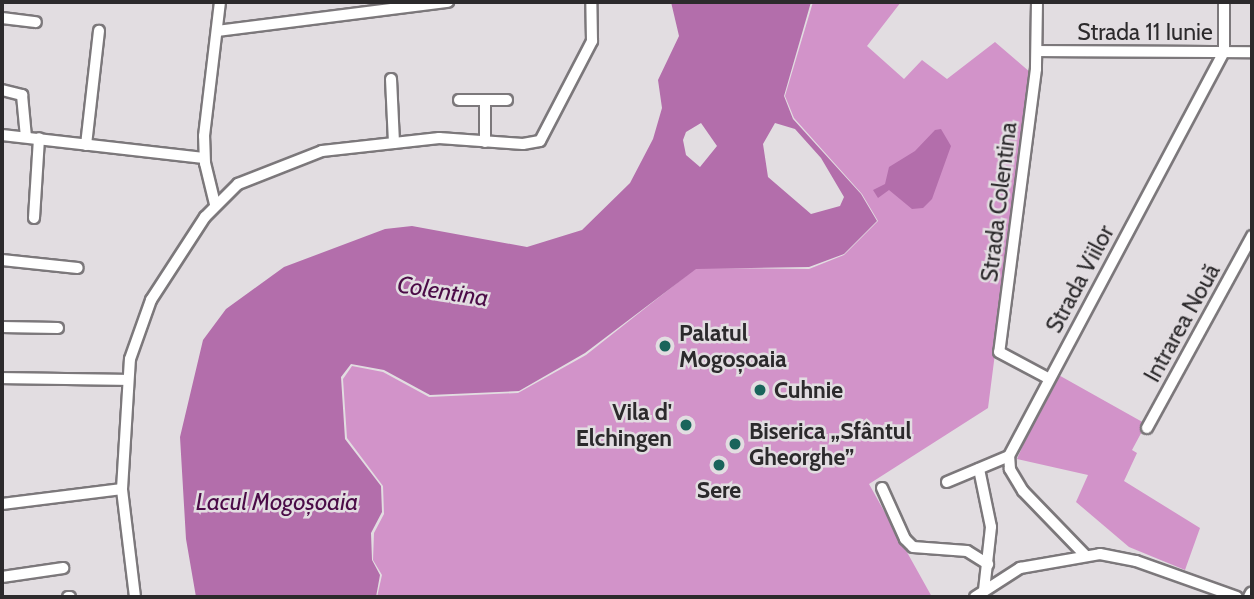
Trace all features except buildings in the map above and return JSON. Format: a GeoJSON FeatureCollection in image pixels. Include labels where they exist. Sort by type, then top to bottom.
{"type":"FeatureCollection","features":[{"type":"Feature","properties":{"kind":"street"},"geometry":{"type":"LineString","coordinates":[[215,204],[204,158],[220,2]]}},
{"type":"Feature","properties":{"kind":"street"},"geometry":{"type":"LineString","coordinates":[[217,32],[448,2]]}},
{"type":"Feature","properties":{"kind":"street"},"geometry":{"type":"LineString","coordinates":[[135,597],[122,489],[128,380],[137,334],[152,300],[215,204],[238,184],[322,152],[439,138],[531,144],[546,135],[592,41],[591,2]]}},
{"type":"Feature","properties":{"kind":"street","name":"Strada Colentina"},"geometry":{"type":"LineString","coordinates":[[1037,2],[1037,51],[999,352],[1048,378]]}},
{"type":"Feature","properties":{"kind":"street","name":"Strada Viilor"},"geometry":{"type":"LineString","coordinates":[[1009,456],[1048,378],[1224,51],[1224,2]]}},
{"type":"Feature","properties":{"kind":"street"},"geometry":{"type":"LineString","coordinates":[[2,18],[36,22]]}},
{"type":"Feature","properties":{"kind":"street"},"geometry":{"type":"LineString","coordinates":[[86,145],[99,31]]}},
{"type":"Feature","properties":{"kind":"street","name":"Strada 11 Iunie"},"geometry":{"type":"LineString","coordinates":[[1037,51],[1252,52]]}},
{"type":"Feature","properties":{"kind":"street"},"geometry":{"type":"LineString","coordinates":[[391,79],[394,143]]}},
{"type":"Feature","properties":{"kind":"street"},"geometry":{"type":"LineString","coordinates":[[2,90],[22,95],[26,137]]}},
{"type":"Feature","properties":{"kind":"street"},"geometry":{"type":"LineString","coordinates":[[459,100],[507,100]]}},
{"type":"Feature","properties":{"kind":"street"},"geometry":{"type":"LineString","coordinates":[[485,100],[485,142]]}},
{"type":"Feature","properties":{"kind":"street"},"geometry":{"type":"LineString","coordinates":[[2,135],[204,158]]}},
{"type":"Feature","properties":{"kind":"street"},"geometry":{"type":"LineString","coordinates":[[34,218],[39,138]]}},
{"type":"Feature","properties":{"kind":"street","name":"Intrarea Nouă"},"geometry":{"type":"LineString","coordinates":[[1146,428],[1252,236]]}},
{"type":"Feature","properties":{"kind":"street"},"geometry":{"type":"LineString","coordinates":[[2,260],[78,268]]}},
{"type":"Feature","properties":{"kind":"street"},"geometry":{"type":"LineString","coordinates":[[2,327],[58,328]]}},
{"type":"Feature","properties":{"kind":"street"},"geometry":{"type":"LineString","coordinates":[[2,378],[128,380]]}},
{"type":"Feature","properties":{"kind":"street"},"geometry":{"type":"LineString","coordinates":[[947,482],[1009,456],[1010,469],[1023,491],[1085,555]]}},
{"type":"Feature","properties":{"kind":"street"},"geometry":{"type":"LineString","coordinates":[[979,468],[990,513],[984,590]]}},
{"type":"Feature","properties":{"kind":"street"},"geometry":{"type":"LineString","coordinates":[[882,488],[909,544],[934,552],[967,551],[988,564]]}},
{"type":"Feature","properties":{"kind":"street"},"geometry":{"type":"LineString","coordinates":[[2,504],[122,489]]}},
{"type":"Feature","properties":{"kind":"street"},"geometry":{"type":"LineString","coordinates":[[975,597],[1020,568],[1085,555],[1124,558],[1237,597]]}},
{"type":"Feature","properties":{"kind":"street"},"geometry":{"type":"LineString","coordinates":[[2,577],[63,569]]}},
{"type":"Feature","properties":{"kind":"shaded area"},"geometry":{"type":"Polygon","coordinates":[[[813,2],[901,2],[867,46],[904,79],[922,60],[947,79],[995,42],[1031,73],[988,408],[869,484],[932,597],[377,597],[382,575],[373,560],[374,533],[384,514],[383,486],[347,438],[343,379],[352,366],[383,372],[429,397],[518,393],[586,355],[696,268],[809,269],[844,255],[878,221],[862,194],[794,118],[785,96],[813,2]]]}},
{"type":"Feature","properties":{"kind":"shaded area"},"geometry":{"type":"Polygon","coordinates":[[[1055,373],[1146,424],[1132,450],[1137,453],[1124,481],[1200,528],[1185,570],[1129,547],[1076,502],[1088,475],[1017,459],[1055,373]]]}},
{"type":"Feature","properties":{"kind":"water","name":"Lacul Mogoșoaia"},"geometry":{"type":"Polygon","coordinates":[[[671,2],[811,2],[784,96],[793,119],[861,194],[877,221],[844,254],[809,267],[696,269],[585,353],[519,391],[430,395],[384,370],[351,364],[341,377],[345,439],[381,486],[382,512],[371,533],[372,560],[380,575],[376,597],[196,597],[186,539],[180,437],[203,340],[226,309],[284,267],[385,229],[412,226],[527,247],[582,230],[630,183],[653,139],[662,108],[658,80],[679,36],[671,2]],[[701,123],[686,132],[683,140],[686,155],[700,167],[717,146],[701,123]],[[775,123],[763,144],[768,177],[811,214],[840,206],[844,197],[821,158],[795,129],[775,123]]]}},
{"type":"Feature","properties":{"kind":"water"},"geometry":{"type":"Polygon","coordinates":[[[941,129],[951,146],[932,199],[923,208],[912,209],[889,190],[878,198],[873,190],[885,184],[889,167],[915,151],[935,130],[941,129]]]}},
{"type":"Feature","properties":{"kind":"place","name":"Palatul Mogoșoaia"},"geometry":{"type":"Point","coordinates":[665,346]}},
{"type":"Feature","properties":{"kind":"place","name":"Cuhnie"},"geometry":{"type":"Point","coordinates":[760,390]}},
{"type":"Feature","properties":{"kind":"place","name":"Vila d' Elchingen"},"geometry":{"type":"Point","coordinates":[686,425]}},
{"type":"Feature","properties":{"kind":"place","name":"Biserica „Sfântul Gheorghe”"},"geometry":{"type":"Point","coordinates":[735,444]}},
{"type":"Feature","properties":{"kind":"place","name":"Sere"},"geometry":{"type":"Point","coordinates":[719,465]}},
{"type":"Feature","properties":{"kind":"water label","name":"Colentina"},"geometry":{"type":"Point","coordinates":[443,291]}}]}
